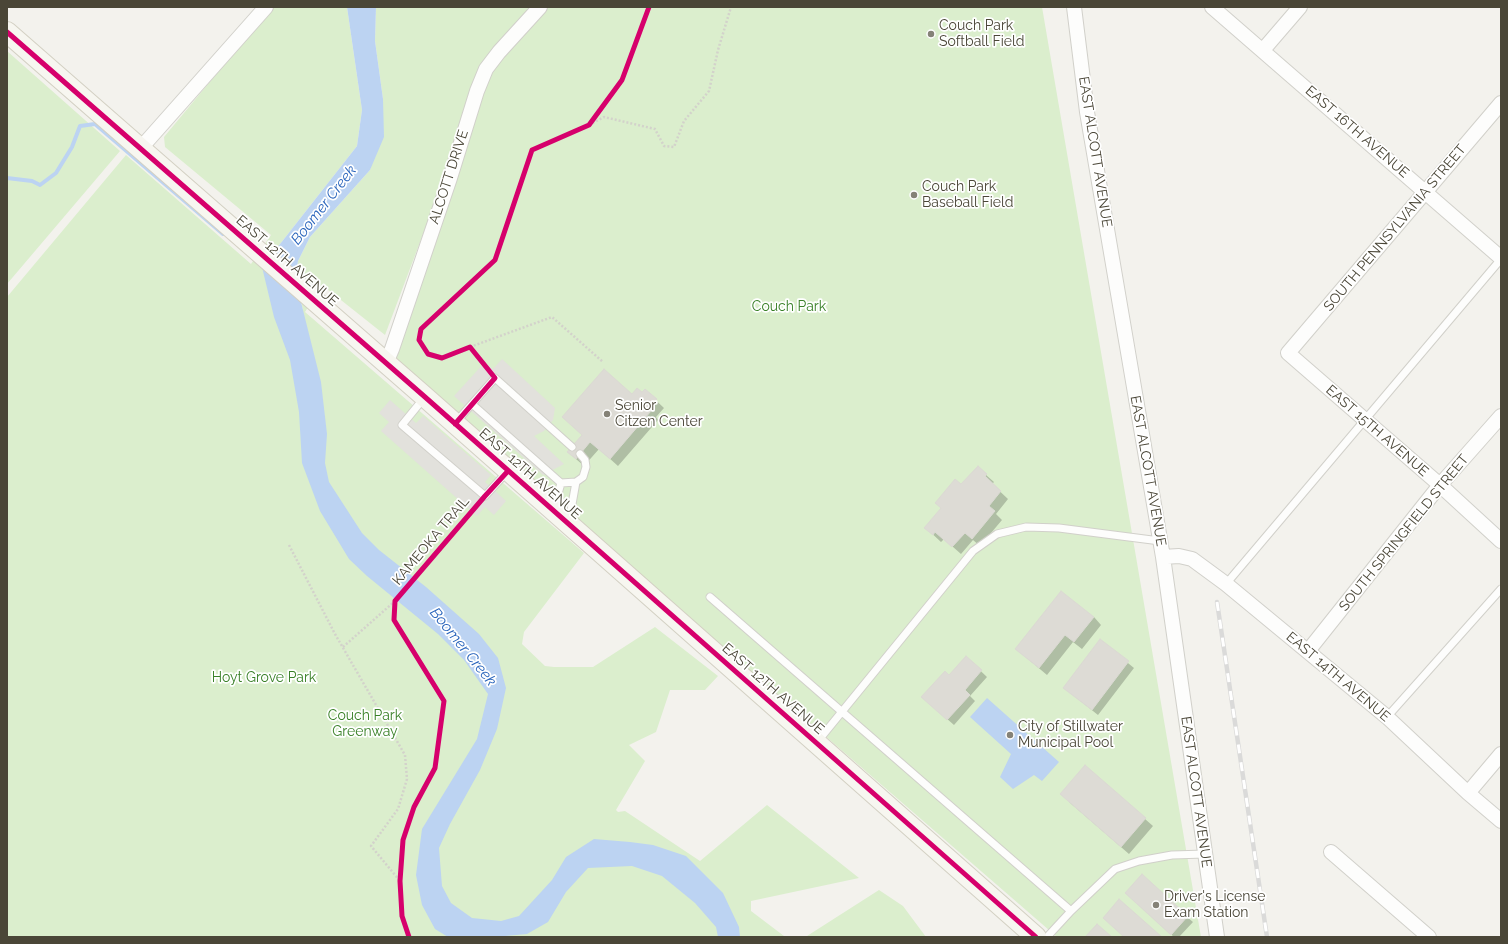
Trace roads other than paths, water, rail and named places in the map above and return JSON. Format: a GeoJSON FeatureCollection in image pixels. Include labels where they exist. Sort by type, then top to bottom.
{"type":"FeatureCollection","features":[{"type":"Feature","properties":{"kind":"street"},"geometry":{"type":"LineString","coordinates":[[140,149],[266,7]]}},
{"type":"Feature","properties":{"kind":"street","name":"ALCOTT DRIVE"},"geometry":{"type":"LineString","coordinates":[[386,363],[392,350],[420,268],[477,91],[486,69],[540,7]]}},
{"type":"Feature","properties":{"kind":"street","name":"EAST ALCOTT AVENUE"},"geometry":{"type":"LineString","coordinates":[[1074,7],[1087,112],[1163,557],[1217,937]]}},
{"type":"Feature","properties":{"kind":"street","name":"EAST 16TH AVENUE"},"geometry":{"type":"LineString","coordinates":[[1212,7],[1501,258]]}},
{"type":"Feature","properties":{"kind":"street"},"geometry":{"type":"LineString","coordinates":[[1262,50],[1300,7]]}},
{"type":"Feature","properties":{"kind":"street","name":"EAST 12TH AVENUE"},"geometry":{"type":"LineString","coordinates":[[7,32],[425,397],[1036,937]]}},
{"type":"Feature","properties":{"kind":"street","name":"SOUTH PENNSYLVANIA STREET"},"geometry":{"type":"LineString","coordinates":[[1288,353],[1501,103]]}},
{"type":"Feature","properties":{"kind":"street","name":"EAST 15TH AVENUE"},"geometry":{"type":"LineString","coordinates":[[1288,353],[1440,485],[1501,541]]}},
{"type":"Feature","properties":{"kind":"street","name":"SOUTH SPRINGFIELD STREET"},"geometry":{"type":"LineString","coordinates":[[1308,651],[1440,485],[1501,416]]}},
{"type":"Feature","properties":{"kind":"street","name":"EAST 14TH AVENUE"},"geometry":{"type":"LineString","coordinates":[[1163,557],[1179,556],[1192,559],[1226,584],[1387,717],[1468,793],[1501,821]]}},
{"type":"Feature","properties":{"kind":"street"},"geometry":{"type":"LineString","coordinates":[[1468,793],[1501,754]]}},
{"type":"Feature","properties":{"kind":"street"},"geometry":{"type":"LineString","coordinates":[[1331,852],[1429,937]]}},
{"type":"Feature","properties":{"kind":"lane"},"geometry":{"type":"LineString","coordinates":[[1226,584],[1501,258]]}},
{"type":"Feature","properties":{"kind":"lane"},"geometry":{"type":"LineString","coordinates":[[455,424],[494,378],[572,447]]}},
{"type":"Feature","properties":{"kind":"lane"},"geometry":{"type":"LineString","coordinates":[[425,397],[402,424],[485,496],[508,470]]}},
{"type":"Feature","properties":{"kind":"lane"},"geometry":{"type":"LineString","coordinates":[[472,404],[561,483],[576,482],[583,477],[586,467],[585,460],[580,454]]}},
{"type":"Feature","properties":{"kind":"lane"},"geometry":{"type":"LineString","coordinates":[[568,524],[576,482]]}},
{"type":"Feature","properties":{"kind":"lane"},"geometry":{"type":"LineString","coordinates":[[553,510],[561,483]]}},
{"type":"Feature","properties":{"kind":"lane"},"geometry":{"type":"LineString","coordinates":[[816,743],[972,551],[997,534],[1026,527],[1052,528],[1160,541]]}},
{"type":"Feature","properties":{"kind":"lane"},"geometry":{"type":"LineString","coordinates":[[1387,717],[1501,589]]}},
{"type":"Feature","properties":{"kind":"lane"},"geometry":{"type":"LineString","coordinates":[[710,597],[1071,911]]}},
{"type":"Feature","properties":{"kind":"lane"},"geometry":{"type":"LineString","coordinates":[[1047,937],[1071,911],[1115,869],[1139,861],[1172,855],[1205,854]]}},
{"type":"Feature","properties":{"kind":"water","name":"Boomer Creek"},"geometry":{"type":"Polygon","coordinates":[[[347,7],[376,7],[375,41],[383,99],[384,137],[370,170],[310,237],[298,261],[295,278],[321,382],[327,434],[325,463],[329,482],[362,533],[379,550],[426,587],[479,634],[498,658],[506,688],[497,729],[480,770],[450,824],[439,848],[442,886],[451,903],[472,918],[501,921],[519,916],[552,880],[566,857],[594,839],[653,845],[686,856],[723,893],[739,927],[740,937],[718,937],[716,927],[695,903],[662,876],[632,866],[588,868],[566,892],[548,922],[527,934],[494,937],[448,937],[435,929],[422,905],[416,875],[422,829],[477,739],[488,694],[464,660],[438,634],[367,576],[349,559],[320,511],[302,463],[299,412],[290,360],[274,317],[262,267],[357,146],[362,110],[347,7]]]}},
{"type":"Feature","properties":{"kind":"water","name":"City of Stillwater Municipal Pool"},"geometry":{"type":"Polygon","coordinates":[[[987,698],[1059,762],[1042,781],[1034,775],[1013,789],[1000,777],[1011,754],[970,717],[987,698]]]}},
{"type":"Feature","properties":{"kind":"waterway"},"geometry":{"type":"LineString","coordinates":[[7,178],[32,181],[40,185],[56,173],[72,147],[80,126],[95,124],[223,234]]}},
{"type":"Feature","properties":{"kind":"railway"},"geometry":{"type":"LineString","coordinates":[[1217,602],[1267,937]]}},
{"type":"Feature","properties":{"kind":"place","name":"Couch Park Softball Field"},"geometry":{"type":"Point","coordinates":[931,34]}},
{"type":"Feature","properties":{"kind":"place","name":"Couch Park Baseball Field"},"geometry":{"type":"Point","coordinates":[914,195]}},
{"type":"Feature","properties":{"kind":"place","name":"Senior Citzen Center"},"geometry":{"type":"Point","coordinates":[607,414]}},
{"type":"Feature","properties":{"kind":"place","name":"City of Stillwater Municipal Pool"},"geometry":{"type":"Point","coordinates":[1010,735]}},
{"type":"Feature","properties":{"kind":"place","name":"Driver's License Exam Station"},"geometry":{"type":"Point","coordinates":[1156,905]}},
{"type":"Feature","properties":{"kind":"park label","name":"Couch Park"},"geometry":{"type":"Point","coordinates":[789,307]}},
{"type":"Feature","properties":{"kind":"park label","name":"Hoyt Grove Park"},"geometry":{"type":"Point","coordinates":[264,678]}},
{"type":"Feature","properties":{"kind":"park label","name":"Couch Park Greenway"},"geometry":{"type":"Point","coordinates":[365,724]}}]}
